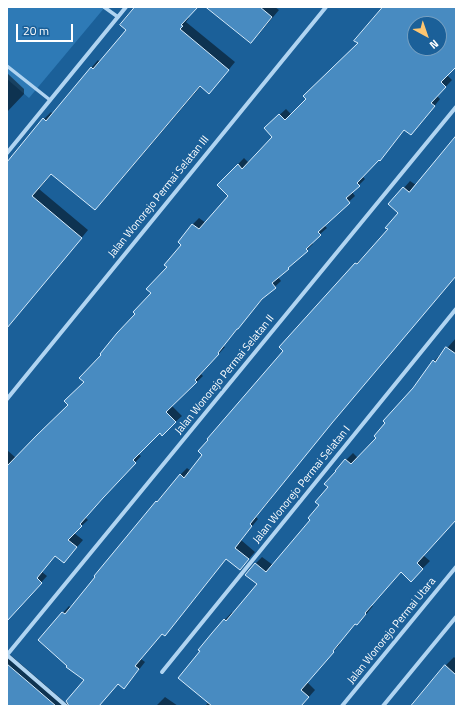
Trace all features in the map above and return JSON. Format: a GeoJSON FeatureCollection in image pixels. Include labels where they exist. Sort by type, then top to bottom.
{"type":"FeatureCollection","features":[{"type":"Feature","properties":{"kind":"street"},"geometry":{"type":"LineString","coordinates":[[104,7],[118,17]]}},
{"type":"Feature","properties":{"kind":"street"},"geometry":{"type":"LineString","coordinates":[[7,153],[126,7]]}},
{"type":"Feature","properties":{"kind":"street","name":"Jalan Wonorejo Permai Selatan III"},"geometry":{"type":"LineString","coordinates":[[7,398],[326,7]]}},
{"type":"Feature","properties":{"kind":"street"},"geometry":{"type":"LineString","coordinates":[[7,66],[50,100]]}},
{"type":"Feature","properties":{"kind":"street","name":"Jalan Wonorejo Permai Selatan II"},"geometry":{"type":"LineString","coordinates":[[7,655],[456,107]]}},
{"type":"Feature","properties":{"kind":"street","name":"Jalan Wonorejo Permai Selatan I"},"geometry":{"type":"LineString","coordinates":[[162,672],[456,308]]}},
{"type":"Feature","properties":{"kind":"street","name":"Jalan Wonorejo Permai Utara"},"geometry":{"type":"LineString","coordinates":[[342,706],[456,567]]}},
{"type":"Feature","properties":{"kind":"street"},"geometry":{"type":"LineString","coordinates":[[382,706],[456,617]]}},
{"type":"Feature","properties":{"kind":"street"},"geometry":{"type":"LineString","coordinates":[[7,655],[66,706]]}},
{"type":"Feature","properties":{"kind":"shaded area"},"geometry":{"type":"Polygon","coordinates":[[[7,7],[105,7],[29,98],[7,79],[7,7]]]}},
{"type":"Feature","properties":{"kind":"building"},"geometry":{"type":"Polygon","coordinates":[[[135,7],[198,7],[181,25],[183,26],[180,29],[229,70],[209,94],[200,86],[95,210],[51,174],[32,196],[82,238],[7,328],[7,162],[43,118],[46,121],[91,67],[93,69],[126,30],[120,25],[135,7]]]}},
{"type":"Feature","properties":{"kind":"building"},"geometry":{"type":"Polygon","coordinates":[[[206,7],[260,7],[272,17],[251,43],[206,7]]]}},
{"type":"Feature","properties":{"kind":"building"},"geometry":{"type":"Polygon","coordinates":[[[383,7],[456,7],[456,67],[441,82],[446,87],[431,103],[435,106],[411,135],[404,130],[380,161],[379,160],[357,183],[360,186],[346,198],[350,203],[318,232],[321,235],[306,249],[308,251],[272,283],[276,288],[262,299],[218,353],[219,354],[195,380],[197,382],[166,412],[176,422],[162,436],[160,433],[133,460],[136,463],[80,524],[82,526],[68,540],[77,547],[64,563],[55,556],[37,578],[42,583],[7,621],[7,466],[68,405],[64,401],[84,382],[79,378],[101,355],[100,354],[117,333],[135,314],[133,312],[151,293],[146,289],[167,267],[164,265],[181,245],[178,242],[192,224],[199,229],[228,196],[217,185],[238,164],[242,169],[272,137],[264,128],[279,114],[285,120],[306,99],[303,96],[358,43],[354,41],[383,7]]]}},
{"type":"Feature","properties":{"kind":"building"},"geometry":{"type":"Polygon","coordinates":[[[456,136],[456,276],[332,423],[250,524],[252,526],[235,548],[249,559],[240,570],[226,559],[165,636],[162,634],[135,666],[139,669],[124,689],[118,684],[99,706],[69,706],[66,701],[84,680],[66,667],[67,666],[38,640],[62,612],[65,614],[95,577],[94,576],[180,474],[184,478],[202,455],[198,451],[208,440],[207,439],[283,351],[279,347],[388,229],[385,228],[398,213],[388,204],[403,187],[409,192],[456,136]]]}},
{"type":"Feature","properties":{"kind":"building"},"geometry":{"type":"Polygon","coordinates":[[[446,347],[456,354],[456,520],[417,563],[423,569],[411,582],[401,572],[365,613],[366,614],[357,625],[355,624],[333,651],[334,652],[301,690],[309,697],[301,706],[212,706],[178,678],[200,651],[198,650],[212,633],[224,619],[226,621],[257,584],[245,575],[255,563],[266,572],[310,520],[308,518],[319,505],[315,502],[328,487],[324,484],[345,459],[351,464],[376,438],[374,436],[385,423],[383,421],[413,388],[433,360],[435,362],[446,347]]]}},
{"type":"Feature","properties":{"kind":"building"},"geometry":{"type":"Polygon","coordinates":[[[7,664],[27,681],[56,706],[7,706],[7,664]]]}},
{"type":"Feature","properties":{"kind":"building"},"geometry":{"type":"Polygon","coordinates":[[[445,665],[456,675],[456,706],[411,706],[445,665]]]}}]}
